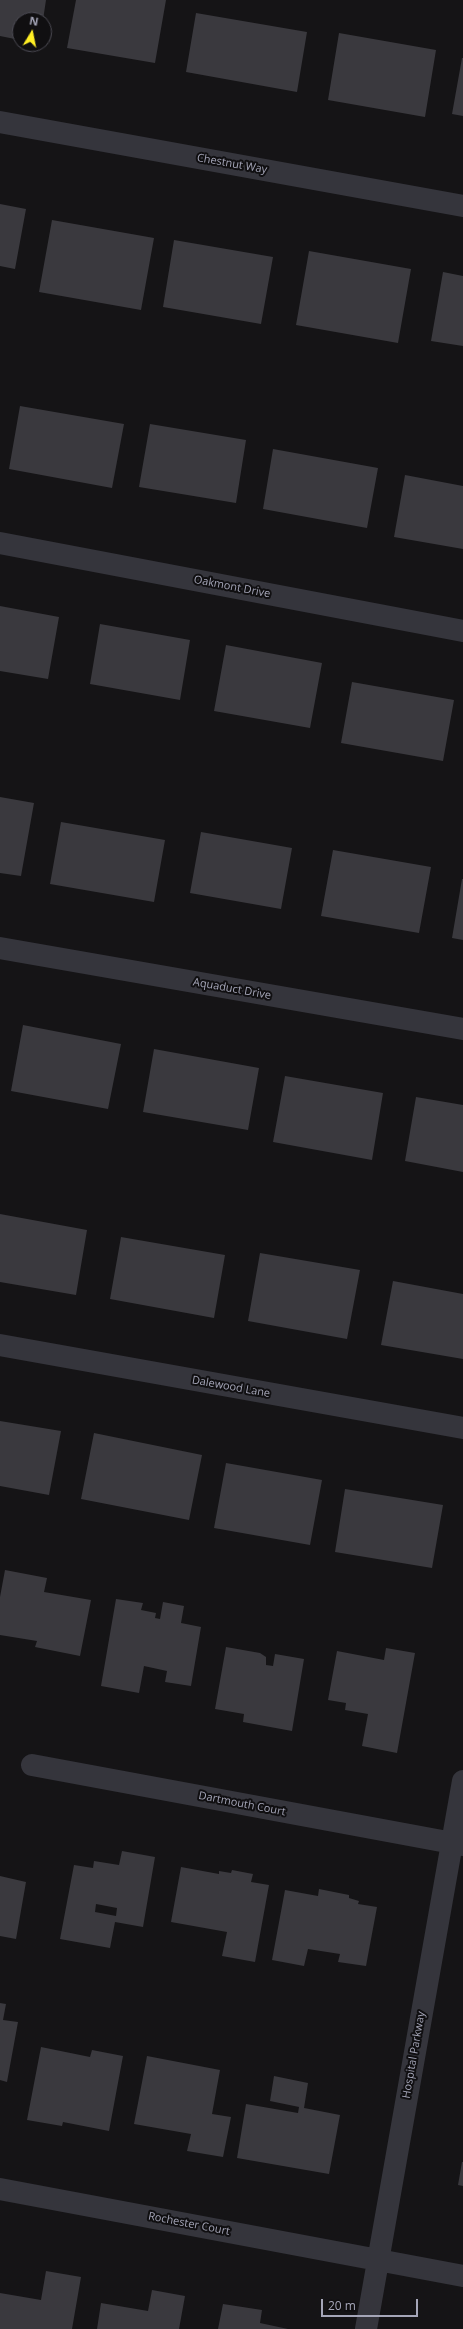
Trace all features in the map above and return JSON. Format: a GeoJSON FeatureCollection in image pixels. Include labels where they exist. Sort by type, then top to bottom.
{"type":"FeatureCollection","features":[{"type":"Feature","properties":{"kind":"street","name":"Chestnut Way"},"geometry":{"type":"LineString","coordinates":[[0,122],[463,206]]}},
{"type":"Feature","properties":{"kind":"street","name":"Oakmont Drive"},"geometry":{"type":"LineString","coordinates":[[0,543],[463,631]]}},
{"type":"Feature","properties":{"kind":"street","name":"Aquaduct Drive"},"geometry":{"type":"LineString","coordinates":[[0,948],[463,1029]]}},
{"type":"Feature","properties":{"kind":"street","name":"Dalewood Lane"},"geometry":{"type":"LineString","coordinates":[[0,1345],[463,1428]]}},
{"type":"Feature","properties":{"kind":"street","name":"Dartmouth Court"},"geometry":{"type":"LineString","coordinates":[[32,1765],[458,1844]]}},
{"type":"Feature","properties":{"kind":"street","name":"Hospital Parkway"},"geometry":{"type":"LineString","coordinates":[[366,2329],[458,1844],[463,1781]]}},
{"type":"Feature","properties":{"kind":"street","name":"Rochester Court"},"geometry":{"type":"LineString","coordinates":[[0,2189],[463,2276]]}},
{"type":"Feature","properties":{"kind":"building"},"geometry":{"type":"Polygon","coordinates":[[[0,0],[46,0],[44,12],[12,12],[12,38],[0,36],[0,0]]]}},
{"type":"Feature","properties":{"kind":"building"},"geometry":{"type":"Polygon","coordinates":[[[76,0],[166,0],[155,63],[67,48],[76,0]]]}},
{"type":"Feature","properties":{"kind":"building"},"geometry":{"type":"Polygon","coordinates":[[[196,13],[307,32],[297,92],[186,72],[196,13]]]}},
{"type":"Feature","properties":{"kind":"building"},"geometry":{"type":"Polygon","coordinates":[[[339,33],[436,50],[425,117],[328,100],[339,33]]]}},
{"type":"Feature","properties":{"kind":"building"},"geometry":{"type":"Polygon","coordinates":[[[463,58],[463,116],[452,114],[463,58]]]}},
{"type":"Feature","properties":{"kind":"building"},"geometry":{"type":"Polygon","coordinates":[[[0,204],[26,209],[15,269],[0,266],[0,204]]]}},
{"type":"Feature","properties":{"kind":"building"},"geometry":{"type":"Polygon","coordinates":[[[52,220],[154,238],[141,310],[39,292],[52,220]]]}},
{"type":"Feature","properties":{"kind":"building"},"geometry":{"type":"Polygon","coordinates":[[[174,240],[273,257],[261,324],[163,307],[174,240]]]}},
{"type":"Feature","properties":{"kind":"building"},"geometry":{"type":"Polygon","coordinates":[[[309,251],[411,269],[398,343],[296,325],[309,251]]]}},
{"type":"Feature","properties":{"kind":"building"},"geometry":{"type":"Polygon","coordinates":[[[443,272],[463,276],[463,346],[431,341],[443,272]]]}},
{"type":"Feature","properties":{"kind":"building"},"geometry":{"type":"Polygon","coordinates":[[[20,406],[124,424],[112,488],[9,469],[20,406]]]}},
{"type":"Feature","properties":{"kind":"building"},"geometry":{"type":"Polygon","coordinates":[[[150,424],[246,440],[236,503],[139,487],[150,424]]]}},
{"type":"Feature","properties":{"kind":"building"},"geometry":{"type":"Polygon","coordinates":[[[273,449],[378,468],[367,528],[263,509],[273,449]]]}},
{"type":"Feature","properties":{"kind":"building"},"geometry":{"type":"Polygon","coordinates":[[[405,475],[463,486],[463,549],[394,537],[405,475]]]}},
{"type":"Feature","properties":{"kind":"building"},"geometry":{"type":"Polygon","coordinates":[[[0,606],[59,617],[48,679],[0,671],[0,606]]]}},
{"type":"Feature","properties":{"kind":"building"},"geometry":{"type":"Polygon","coordinates":[[[100,624],[190,640],[180,700],[90,684],[100,624]]]}},
{"type":"Feature","properties":{"kind":"building"},"geometry":{"type":"Polygon","coordinates":[[[226,645],[322,663],[310,728],[214,711],[226,645]]]}},
{"type":"Feature","properties":{"kind":"building"},"geometry":{"type":"Polygon","coordinates":[[[352,682],[454,700],[443,761],[341,743],[352,682]]]}},
{"type":"Feature","properties":{"kind":"building"},"geometry":{"type":"Polygon","coordinates":[[[0,797],[34,803],[21,876],[0,873],[0,797]]]}},
{"type":"Feature","properties":{"kind":"building"},"geometry":{"type":"Polygon","coordinates":[[[61,822],[165,840],[154,902],[50,884],[61,822]]]}},
{"type":"Feature","properties":{"kind":"building"},"geometry":{"type":"Polygon","coordinates":[[[201,832],[292,848],[281,909],[190,893],[201,832]]]}},
{"type":"Feature","properties":{"kind":"building"},"geometry":{"type":"Polygon","coordinates":[[[333,850],[431,867],[419,933],[321,916],[333,850]]]}},
{"type":"Feature","properties":{"kind":"building"},"geometry":{"type":"Polygon","coordinates":[[[463,879],[463,940],[452,938],[463,879]]]}},
{"type":"Feature","properties":{"kind":"building"},"geometry":{"type":"Polygon","coordinates":[[[23,1025],[121,1044],[108,1109],[11,1091],[23,1025]]]}},
{"type":"Feature","properties":{"kind":"building"},"geometry":{"type":"Polygon","coordinates":[[[154,1049],[259,1068],[248,1130],[143,1112],[154,1049]]]}},
{"type":"Feature","properties":{"kind":"building"},"geometry":{"type":"Polygon","coordinates":[[[285,1076],[383,1093],[372,1160],[273,1142],[285,1076]]]}},
{"type":"Feature","properties":{"kind":"building"},"geometry":{"type":"Polygon","coordinates":[[[416,1097],[463,1105],[463,1172],[405,1161],[416,1097]]]}},
{"type":"Feature","properties":{"kind":"building"},"geometry":{"type":"Polygon","coordinates":[[[0,1214],[87,1230],[76,1295],[0,1282],[0,1214]]]}},
{"type":"Feature","properties":{"kind":"building"},"geometry":{"type":"Polygon","coordinates":[[[121,1237],[225,1255],[214,1318],[110,1299],[121,1237]]]}},
{"type":"Feature","properties":{"kind":"building"},"geometry":{"type":"Polygon","coordinates":[[[260,1253],[360,1270],[347,1339],[248,1321],[260,1253]]]}},
{"type":"Feature","properties":{"kind":"building"},"geometry":{"type":"Polygon","coordinates":[[[393,1281],[463,1294],[463,1359],[381,1345],[393,1281]]]}},
{"type":"Feature","properties":{"kind":"building"},"geometry":{"type":"Polygon","coordinates":[[[0,1421],[61,1431],[49,1495],[0,1486],[0,1421]]]}},
{"type":"Feature","properties":{"kind":"building"},"geometry":{"type":"Polygon","coordinates":[[[94,1433],[202,1455],[189,1520],[81,1499],[94,1433]]]}},
{"type":"Feature","properties":{"kind":"building"},"geometry":{"type":"Polygon","coordinates":[[[226,1463],[322,1480],[310,1545],[214,1528],[226,1463]]]}},
{"type":"Feature","properties":{"kind":"building"},"geometry":{"type":"Polygon","coordinates":[[[345,1489],[443,1505],[432,1568],[335,1552],[345,1489]]]}},
{"type":"Feature","properties":{"kind":"building"},"geometry":{"type":"Polygon","coordinates":[[[5,1570],[47,1578],[44,1592],[91,1600],[80,1656],[35,1647],[37,1641],[0,1635],[0,1597],[5,1570]]]}},
{"type":"Feature","properties":{"kind":"building"},"geometry":{"type":"Polygon","coordinates":[[[116,1599],[143,1603],[141,1610],[156,1613],[155,1618],[160,1619],[163,1602],[184,1606],[181,1623],[201,1627],[191,1686],[165,1682],[167,1671],[144,1666],[139,1693],[101,1686],[116,1599]]]}},
{"type":"Feature","properties":{"kind":"building"},"geometry":{"type":"Polygon","coordinates":[[[226,1647],[260,1653],[266,1657],[266,1665],[273,1666],[275,1654],[304,1659],[292,1731],[243,1722],[244,1714],[215,1709],[226,1647]]]}},
{"type":"Feature","properties":{"kind":"building"},"geometry":{"type":"Polygon","coordinates":[[[386,1648],[415,1653],[397,1753],[362,1746],[368,1714],[345,1710],[346,1703],[328,1700],[337,1651],[384,1660],[386,1648]]]}},
{"type":"Feature","properties":{"kind":"building"},"geometry":{"type":"Polygon","coordinates":[[[122,1851],[155,1857],[143,1927],[115,1922],[110,1948],[60,1939],[74,1865],[93,1868],[94,1861],[119,1865],[122,1851]],[[96,1904],[95,1912],[116,1916],[117,1908],[96,1904]]]}},
{"type":"Feature","properties":{"kind":"building"},"geometry":{"type":"Polygon","coordinates":[[[181,1867],[219,1874],[219,1871],[231,1873],[232,1870],[253,1874],[251,1882],[269,1885],[255,1962],[222,1956],[227,1932],[171,1922],[181,1867]]]}},
{"type":"Feature","properties":{"kind":"building"},"geometry":{"type":"Polygon","coordinates":[[[0,1876],[26,1882],[16,1939],[0,1936],[0,1876]]]}},
{"type":"Feature","properties":{"kind":"building"},"geometry":{"type":"Polygon","coordinates":[[[319,1889],[349,1895],[349,1898],[359,1901],[358,1904],[377,1907],[366,1966],[338,1962],[340,1954],[308,1949],[304,1966],[272,1960],[285,1890],[318,1896],[319,1889]]]}},
{"type":"Feature","properties":{"kind":"building"},"geometry":{"type":"Polygon","coordinates":[[[0,2003],[6,2004],[3,2020],[18,2022],[7,2082],[0,2080],[0,2003]]]}},
{"type":"Feature","properties":{"kind":"building"},"geometry":{"type":"Polygon","coordinates":[[[41,2047],[90,2057],[92,2050],[123,2056],[109,2131],[63,2122],[62,2126],[27,2120],[41,2047]]]}},
{"type":"Feature","properties":{"kind":"building"},"geometry":{"type":"Polygon","coordinates":[[[147,2056],[220,2070],[212,2114],[231,2117],[223,2157],[187,2151],[191,2134],[134,2124],[147,2056]]]}},
{"type":"Feature","properties":{"kind":"building"},"geometry":{"type":"Polygon","coordinates":[[[274,2076],[308,2083],[304,2108],[270,2101],[274,2076]]]}},
{"type":"Feature","properties":{"kind":"building"},"geometry":{"type":"Polygon","coordinates":[[[246,2104],[298,2113],[299,2107],[340,2115],[329,2174],[237,2158],[246,2104]]]}},
{"type":"Feature","properties":{"kind":"building"},"geometry":{"type":"Polygon","coordinates":[[[463,2162],[463,2186],[458,2185],[463,2162]]]}},
{"type":"Feature","properties":{"kind":"building"},"geometry":{"type":"Polygon","coordinates":[[[46,2271],[81,2277],[72,2329],[0,2329],[0,2293],[41,2300],[46,2271]]]}},
{"type":"Feature","properties":{"kind":"building"},"geometry":{"type":"Polygon","coordinates":[[[152,2290],[185,2296],[179,2329],[97,2329],[101,2303],[148,2311],[152,2290]]]}},
{"type":"Feature","properties":{"kind":"building"},"geometry":{"type":"Polygon","coordinates":[[[223,2304],[262,2310],[260,2323],[288,2329],[218,2329],[223,2304]]]}}]}
